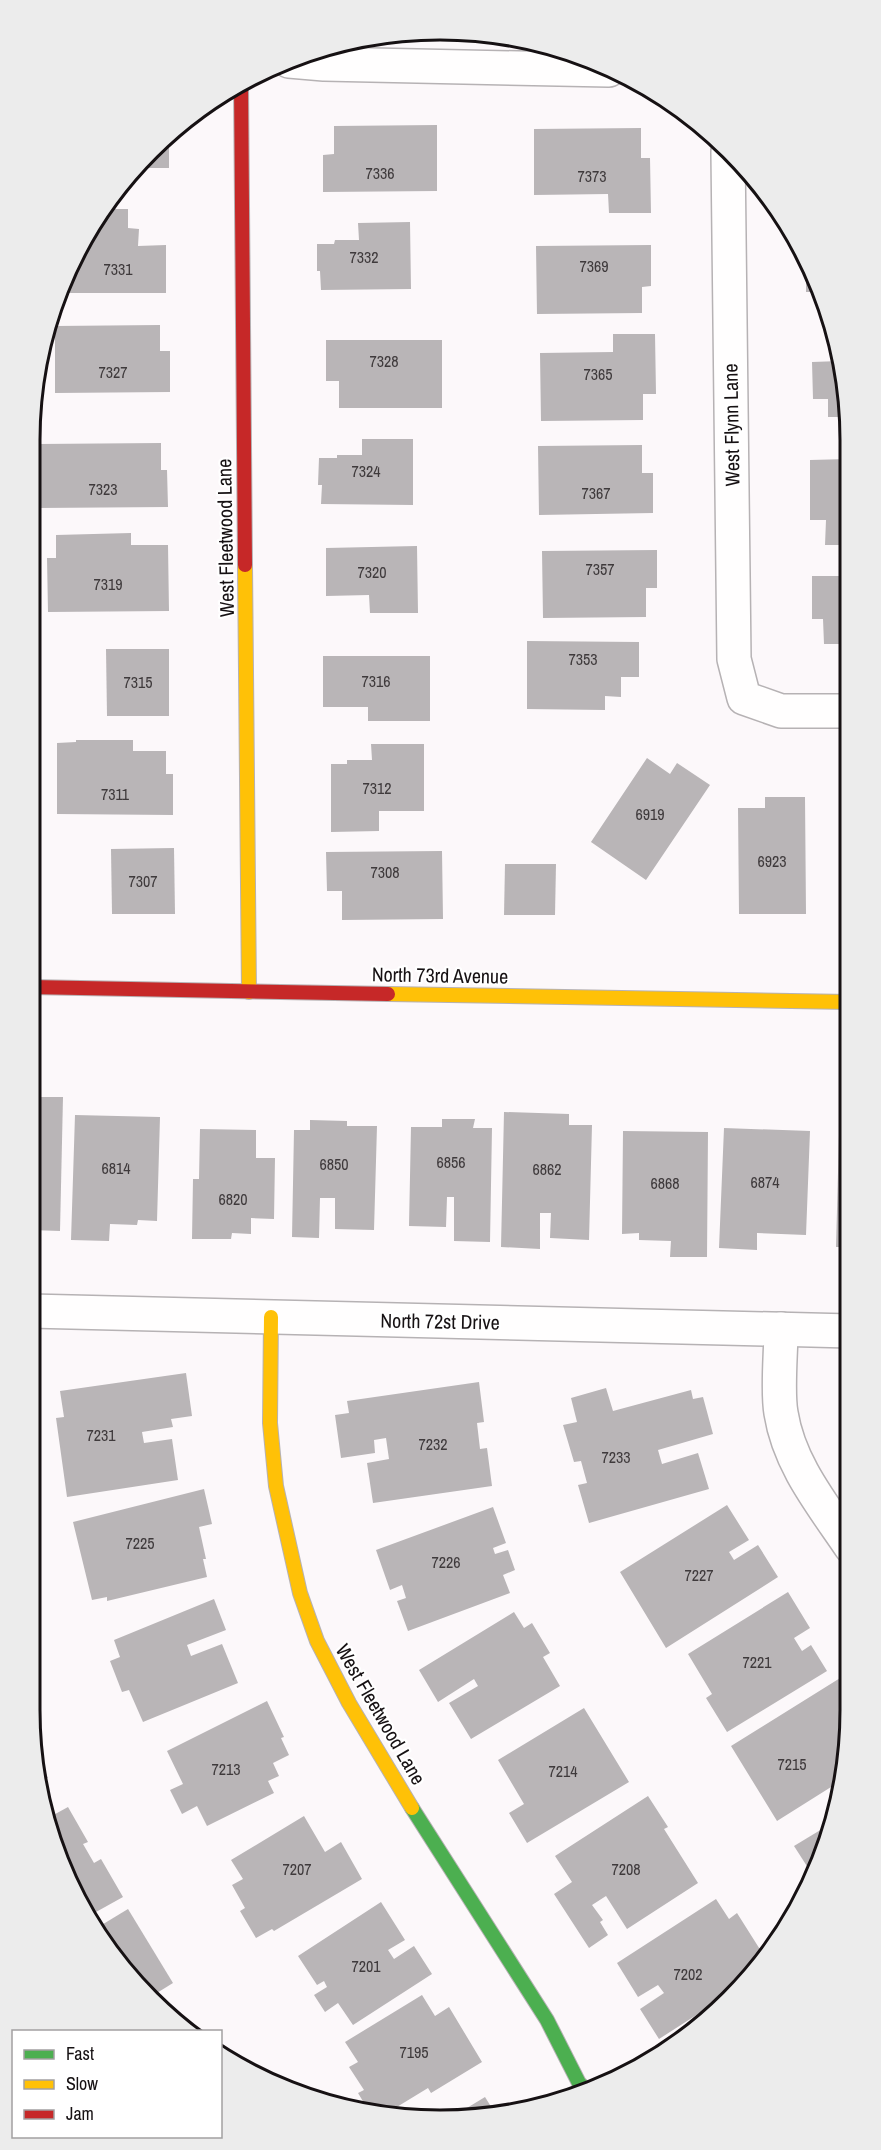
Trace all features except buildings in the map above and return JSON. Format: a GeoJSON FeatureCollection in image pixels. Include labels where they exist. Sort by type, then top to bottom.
{"type":"FeatureCollection","features":[{"type":"Feature","properties":{"kind":"street"},"geometry":{"type":"LineString","coordinates":[[310,63],[590,70]]}},
{"type":"Feature","properties":{"kind":"street","name":"West Fleetwood Lane"},"geometry":{"type":"LineString","coordinates":[[241,94],[249,992]]}},
{"type":"Feature","properties":{"kind":"street","name":"West Flynn Lane"},"geometry":{"type":"LineString","coordinates":[[728,163],[734,659],[744,698],[780,711],[840,711]]}},
{"type":"Feature","properties":{"kind":"street","name":"North 73rd Avenue"},"geometry":{"type":"LineString","coordinates":[[40,987],[840,1002]]}},
{"type":"Feature","properties":{"kind":"street","name":"North 72st Drive"},"geometry":{"type":"LineString","coordinates":[[40,1311],[840,1331]]}},
{"type":"Feature","properties":{"kind":"street","name":"West Fleetwood Lane"},"geometry":{"type":"LineString","coordinates":[[271,1317],[270,1423],[276,1486],[300,1593],[317,1641],[384,1764],[547,2020],[580,2084]]}},
{"type":"Feature","properties":{"kind":"street"},"geometry":{"type":"LineString","coordinates":[[782,1329],[780,1410],[789,1447],[807,1481],[840,1532]]}},
{"type":"Feature","properties":{"kind":"traffic: fast"},"geometry":{"type":"LineString","coordinates":[[412,1808],[547,2020],[580,2084]]}},
{"type":"Feature","properties":{"kind":"traffic: slow"},"geometry":{"type":"LineString","coordinates":[[245,565],[249,992]]}},
{"type":"Feature","properties":{"kind":"traffic: slow"},"geometry":{"type":"LineString","coordinates":[[388,994],[840,1002]]}},
{"type":"Feature","properties":{"kind":"traffic: slow"},"geometry":{"type":"LineString","coordinates":[[271,1317],[270,1423],[276,1486],[300,1593],[317,1641],[349,1703],[412,1808]]}},
{"type":"Feature","properties":{"kind":"traffic: jam"},"geometry":{"type":"LineString","coordinates":[[241,94],[245,565]]}},
{"type":"Feature","properties":{"kind":"traffic: jam"},"geometry":{"type":"LineString","coordinates":[[40,987],[388,994]]}}]}
